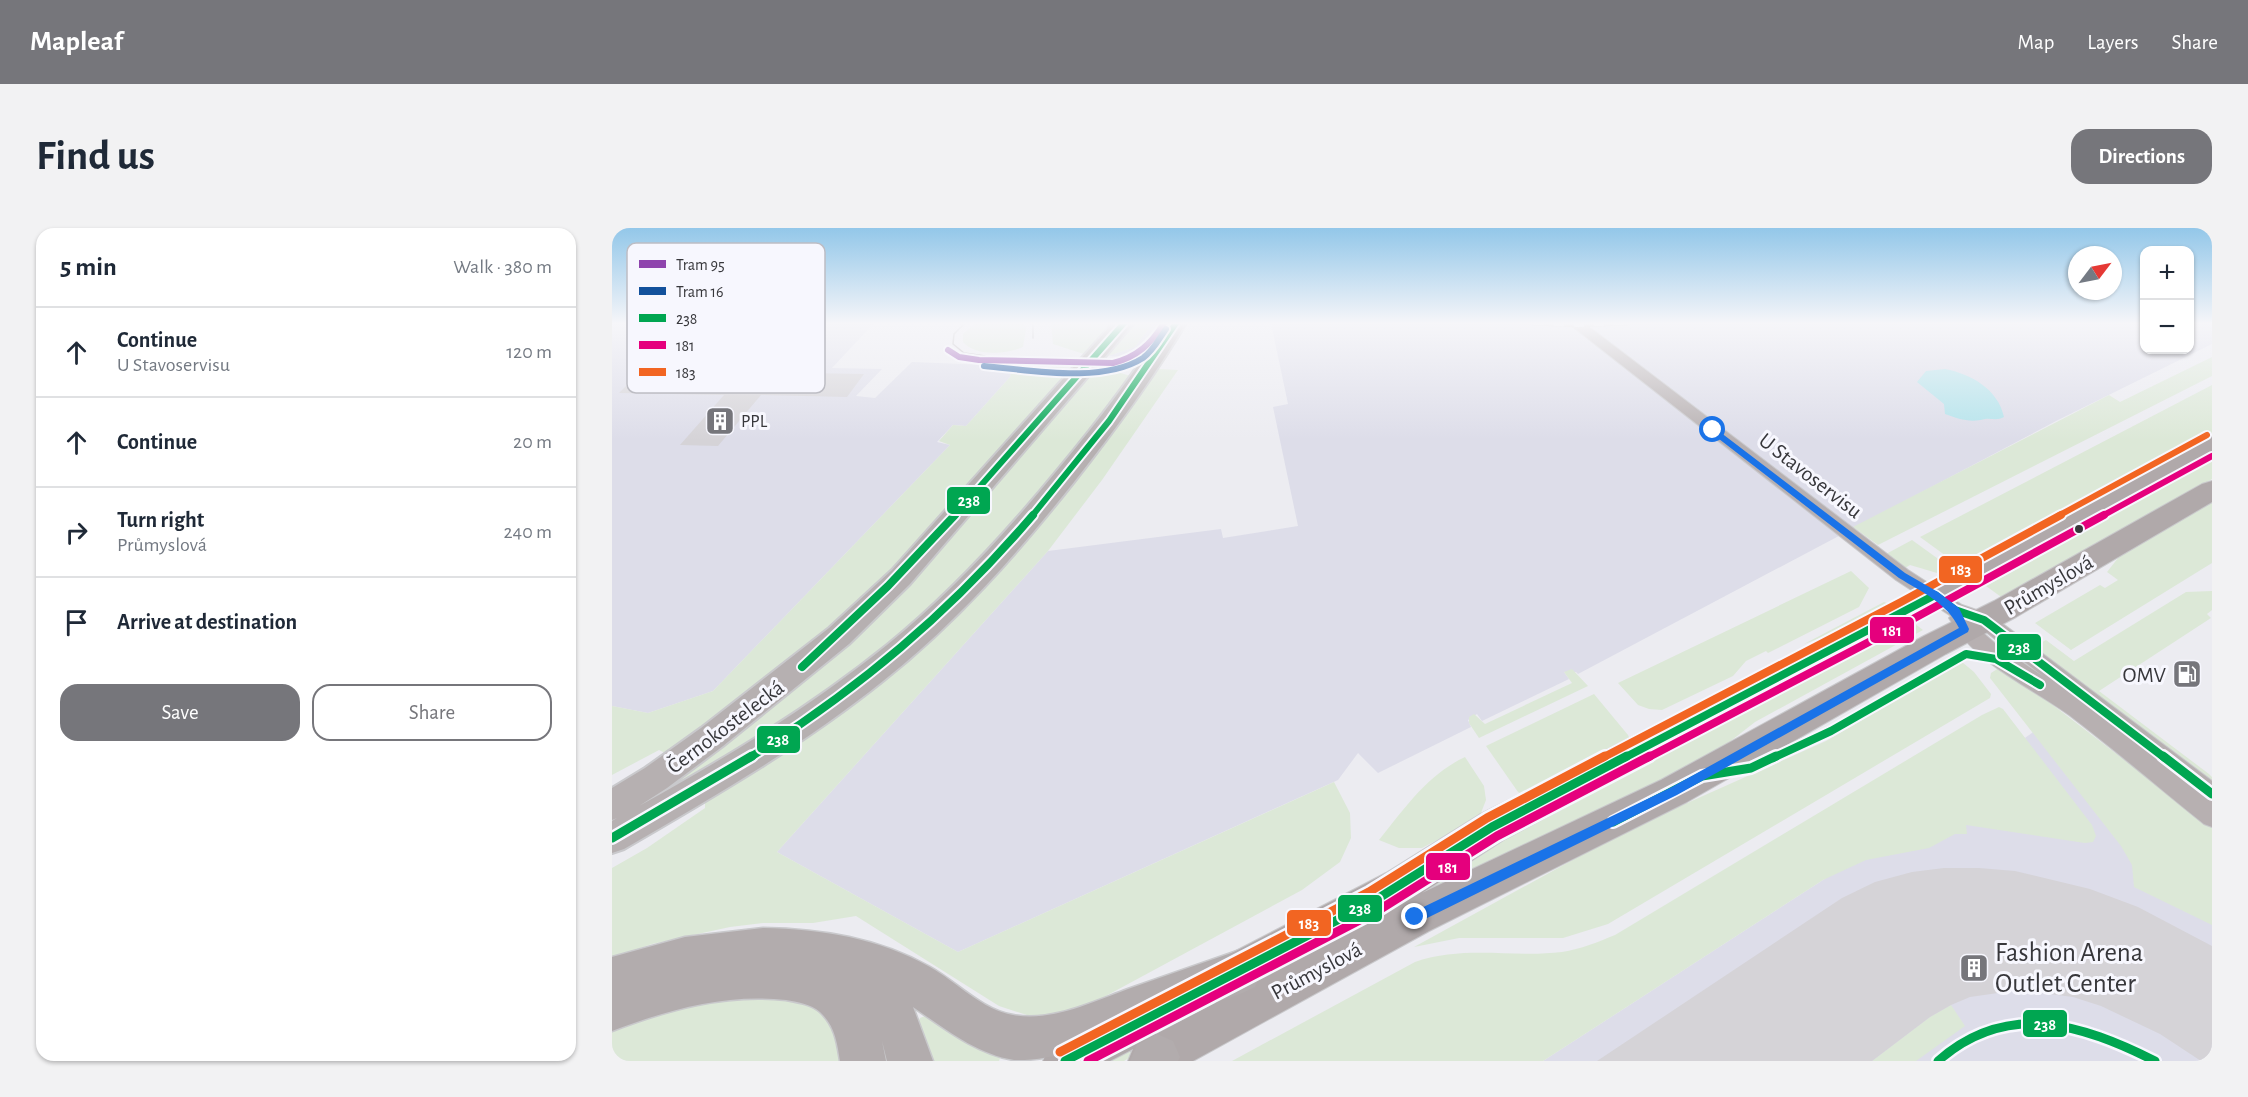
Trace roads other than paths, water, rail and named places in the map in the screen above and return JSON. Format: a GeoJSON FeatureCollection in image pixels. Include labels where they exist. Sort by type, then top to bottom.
{"type":"FeatureCollection","features":[{"type":"Feature","properties":{"kind":"highway"},"geometry":{"type":"LineString","coordinates":[[612,979],[661,964],[715,953],[790,951],[842,956],[890,969],[986,1028],[1000,1035],[1026,1039],[1070,1031],[1240,972]]}},
{"type":"Feature","properties":{"kind":"highway"},"geometry":{"type":"LineString","coordinates":[[790,951],[840,967],[878,991],[897,1019],[910,1061]]}},
{"type":"Feature","properties":{"kind":"highway"},"geometry":{"type":"LineString","coordinates":[[612,1009],[657,992],[719,978],[760,977],[800,980],[826,989],[840,998],[856,1022],[862,1042],[863,1061]]}},
{"type":"Feature","properties":{"kind":"main road","name":"Černokostelecká"},"geometry":{"type":"LineString","coordinates":[[612,805],[656,778],[712,737],[801,668],[860,616],[901,577],[1090,362]]}},
{"type":"Feature","properties":{"kind":"main road","name":"Černokostelecká"},"geometry":{"type":"LineString","coordinates":[[612,838],[721,776],[794,730],[868,675],[930,624],[989,567],[1088,450],[1151,362]]}},
{"type":"Feature","properties":{"kind":"main road","name":"Průmyslová"},"geometry":{"type":"LineString","coordinates":[[1153,1060],[1415,917],[1674,791],[1960,614],[2212,444]]}},
{"type":"Feature","properties":{"kind":"main road","name":"Průmyslová"},"geometry":{"type":"LineString","coordinates":[[1065,1061],[1392,891],[1492,827],[1531,806],[1960,614],[2212,490]]}},
{"type":"Feature","properties":{"kind":"street","name":"U Stavoservisu"},"geometry":{"type":"LineString","coordinates":[[1626,362],[1872,553],[1960,614]]}},
{"type":"Feature","properties":{"kind":"street"},"geometry":{"type":"LineString","coordinates":[[1960,614],[2212,794]]}},
{"type":"Feature","properties":{"kind":"street"},"geometry":{"type":"LineString","coordinates":[[1960,614],[2014,667],[2060,698],[2212,817]]}},
{"type":"Feature","properties":{"kind":"water"},"geometry":{"type":"Polygon","coordinates":[[[1945,369],[1955,371],[1982,384],[1996,398],[2004,417],[1969,420],[1945,414],[1944,404],[1917,382],[1926,371],[1945,369]]]}},
{"type":"Feature","properties":{"kind":"tram line","name":"95"},"geometry":{"type":"LineString","coordinates":[[1063,362],[1118,362]]}},
{"type":"Feature","properties":{"kind":"tram line","name":"16"},"geometry":{"type":"LineString","coordinates":[[984,366],[1087,372],[1108,370],[1134,362]]}},
{"type":"Feature","properties":{"kind":"place","name":"PPL"},"geometry":{"type":"Point","coordinates":[720,421]}},
{"type":"Feature","properties":{"kind":"place","name":"OMV"},"geometry":{"type":"Point","coordinates":[2187,674]}},
{"type":"Feature","properties":{"kind":"place","name":"Fashion Arena Outlet Center"},"geometry":{"type":"Point","coordinates":[1974,968]}}]}
